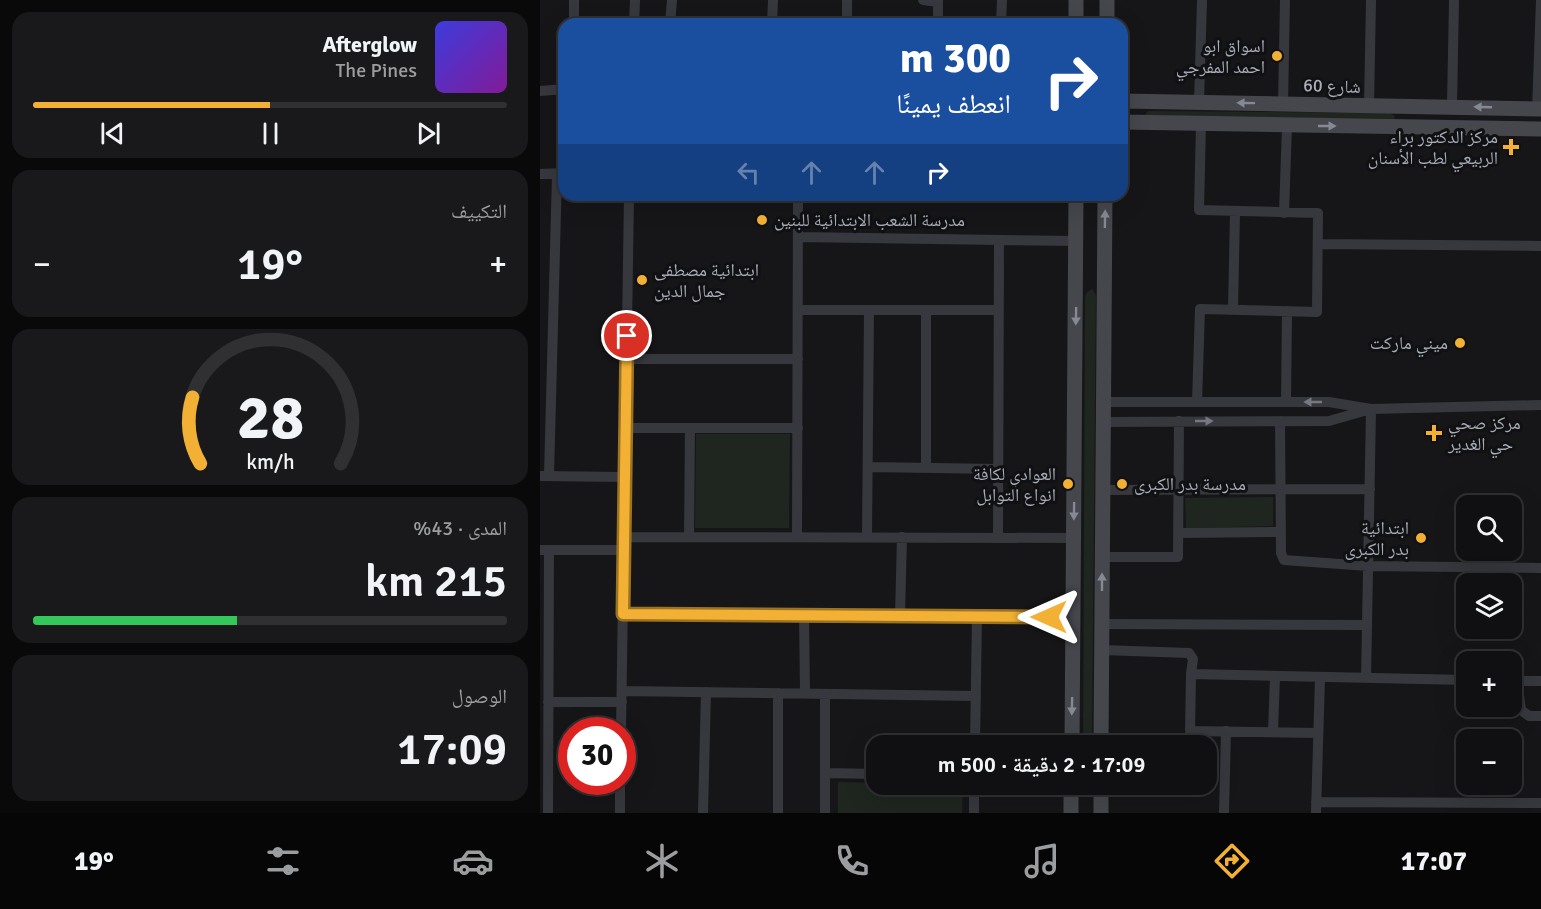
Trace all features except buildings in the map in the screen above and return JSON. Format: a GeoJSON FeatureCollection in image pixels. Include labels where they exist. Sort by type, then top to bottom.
{"type":"FeatureCollection","features":[{"type":"Feature","properties":{"kind":"main road"},"geometry":{"type":"LineString","coordinates":[[1076,18],[1077,0]]}},
{"type":"Feature","properties":{"kind":"main road"},"geometry":{"type":"LineString","coordinates":[[1107,0],[1107,18]]}},
{"type":"Feature","properties":{"kind":"main road","name":"شارع 60"},"geometry":{"type":"LineString","coordinates":[[1128,101],[1370,106],[1452,105],[1539,109]]}},
{"type":"Feature","properties":{"kind":"main road"},"geometry":{"type":"LineString","coordinates":[[1145,101],[1140,112],[1145,122]]}},
{"type":"Feature","properties":{"kind":"main road"},"geometry":{"type":"LineString","coordinates":[[1394,106],[1396,114],[1394,126]]}},
{"type":"Feature","properties":{"kind":"main road"},"geometry":{"type":"LineString","coordinates":[[1424,106],[1421,116],[1425,126]]}},
{"type":"Feature","properties":{"kind":"main road"},"geometry":{"type":"LineString","coordinates":[[1128,122],[1541,129]]}},
{"type":"Feature","properties":{"kind":"main road"},"geometry":{"type":"LineString","coordinates":[[1071,735],[1076,201]]}},
{"type":"Feature","properties":{"kind":"main road"},"geometry":{"type":"LineString","coordinates":[[1101,735],[1105,201]]}},
{"type":"Feature","properties":{"kind":"main road"},"geometry":{"type":"LineString","coordinates":[[1076,244],[1080,254],[1088,258],[1097,256],[1105,246]]}},
{"type":"Feature","properties":{"kind":"main road"},"geometry":{"type":"LineString","coordinates":[[1076,286],[1080,277],[1089,273],[1099,275],[1104,284]]}},
{"type":"Feature","properties":{"kind":"main road"},"geometry":{"type":"LineString","coordinates":[[1071,795],[1071,813]]}},
{"type":"Feature","properties":{"kind":"main road"},"geometry":{"type":"LineString","coordinates":[[1101,795],[1101,813]]}},
{"type":"Feature","properties":{"kind":"street"},"geometry":{"type":"LineString","coordinates":[[574,0],[574,18]]}},
{"type":"Feature","properties":{"kind":"street"},"geometry":{"type":"LineString","coordinates":[[634,18],[636,0]]}},
{"type":"Feature","properties":{"kind":"street"},"geometry":{"type":"LineString","coordinates":[[670,18],[672,0]]}},
{"type":"Feature","properties":{"kind":"street"},"geometry":{"type":"LineString","coordinates":[[772,18],[773,0]]}},
{"type":"Feature","properties":{"kind":"street"},"geometry":{"type":"LineString","coordinates":[[847,0],[847,18]]}},
{"type":"Feature","properties":{"kind":"street"},"geometry":{"type":"LineString","coordinates":[[922,0],[938,1],[938,18]]}},
{"type":"Feature","properties":{"kind":"street"},"geometry":{"type":"LineString","coordinates":[[1002,0],[1002,18]]}},
{"type":"Feature","properties":{"kind":"street"},"geometry":{"type":"LineString","coordinates":[[1199,102],[1202,0]]}},
{"type":"Feature","properties":{"kind":"street"},"geometry":{"type":"LineString","coordinates":[[1282,104],[1285,0]]}},
{"type":"Feature","properties":{"kind":"street"},"geometry":{"type":"LineString","coordinates":[[1370,106],[1371,0]]}},
{"type":"Feature","properties":{"kind":"street"},"geometry":{"type":"LineString","coordinates":[[1452,105],[1454,0]]}},
{"type":"Feature","properties":{"kind":"street"},"geometry":{"type":"LineString","coordinates":[[1539,109],[1541,0]]}},
{"type":"Feature","properties":{"kind":"street"},"geometry":{"type":"LineString","coordinates":[[540,91],[558,90]]}},
{"type":"Feature","properties":{"kind":"street"},"geometry":{"type":"LineString","coordinates":[[1197,402],[1200,309],[1317,312],[1318,244],[1318,213],[1199,210],[1201,123]]}},
{"type":"Feature","properties":{"kind":"street"},"geometry":{"type":"LineString","coordinates":[[1284,213],[1287,126]]}},
{"type":"Feature","properties":{"kind":"street"},"geometry":{"type":"LineString","coordinates":[[540,174],[558,174]]}},
{"type":"Feature","properties":{"kind":"street"},"geometry":{"type":"LineString","coordinates":[[559,201],[545,476],[625,477]]}},
{"type":"Feature","properties":{"kind":"street"},"geometry":{"type":"LineString","coordinates":[[621,717],[629,201]]}},
{"type":"Feature","properties":{"kind":"street"},"geometry":{"type":"LineString","coordinates":[[797,537],[798,201]]}},
{"type":"Feature","properties":{"kind":"street"},"geometry":{"type":"LineString","coordinates":[[1233,310],[1235,211]]}},
{"type":"Feature","properties":{"kind":"street"},"geometry":{"type":"LineString","coordinates":[[798,237],[999,240],[1076,244]]}},
{"type":"Feature","properties":{"kind":"street"},"geometry":{"type":"LineString","coordinates":[[998,538],[999,240]]}},
{"type":"Feature","properties":{"kind":"street"},"geometry":{"type":"LineString","coordinates":[[1318,244],[1541,246]]}},
{"type":"Feature","properties":{"kind":"street"},"geometry":{"type":"LineString","coordinates":[[798,310],[999,310]]}},
{"type":"Feature","properties":{"kind":"street"},"geometry":{"type":"LineString","coordinates":[[867,537],[869,310]]}},
{"type":"Feature","properties":{"kind":"street"},"geometry":{"type":"LineString","coordinates":[[926,310],[926,468]]}},
{"type":"Feature","properties":{"kind":"street"},"geometry":{"type":"LineString","coordinates":[[1286,402],[1287,311]]}},
{"type":"Feature","properties":{"kind":"street"},"geometry":{"type":"LineString","coordinates":[[627,359],[798,359]]}},
{"type":"Feature","properties":{"kind":"street"},"geometry":{"type":"LineString","coordinates":[[1104,402],[1329,402],[1371,409],[1541,405]]}},
{"type":"Feature","properties":{"kind":"street"},"geometry":{"type":"LineString","coordinates":[[1252,421],[1253,402]]}},
{"type":"Feature","properties":{"kind":"street"},"geometry":{"type":"LineString","coordinates":[[1104,422],[1329,421],[1371,409]]}},
{"type":"Feature","properties":{"kind":"street"},"geometry":{"type":"LineString","coordinates":[[1366,678],[1371,409]]}},
{"type":"Feature","properties":{"kind":"street"},"geometry":{"type":"LineString","coordinates":[[1102,557],[1178,557],[1179,421]]}},
{"type":"Feature","properties":{"kind":"street"},"geometry":{"type":"LineString","coordinates":[[1280,421],[1280,532],[1281,558],[1284,560],[1368,566],[1541,568]]}},
{"type":"Feature","properties":{"kind":"street"},"geometry":{"type":"LineString","coordinates":[[626,428],[798,428]]}},
{"type":"Feature","properties":{"kind":"street"},"geometry":{"type":"LineString","coordinates":[[689,537],[690,428]]}},
{"type":"Feature","properties":{"kind":"street"},"geometry":{"type":"LineString","coordinates":[[868,467],[999,469]]}},
{"type":"Feature","properties":{"kind":"street"},"geometry":{"type":"LineString","coordinates":[[1103,490],[1370,489]]}},
{"type":"Feature","properties":{"kind":"street"},"geometry":{"type":"LineString","coordinates":[[1179,533],[1280,532]]}},
{"type":"Feature","properties":{"kind":"street"},"geometry":{"type":"LineString","coordinates":[[624,537],[1073,538]]}},
{"type":"Feature","properties":{"kind":"street"},"geometry":{"type":"LineString","coordinates":[[900,616],[902,537]]}},
{"type":"Feature","properties":{"kind":"street"},"geometry":{"type":"LineString","coordinates":[[548,813],[544,788],[548,702],[544,550],[624,550]]}},
{"type":"Feature","properties":{"kind":"street"},"geometry":{"type":"LineString","coordinates":[[623,614],[1073,617]]}},
{"type":"Feature","properties":{"kind":"street"},"geometry":{"type":"LineString","coordinates":[[804,615],[805,694]]}},
{"type":"Feature","properties":{"kind":"street"},"geometry":{"type":"LineString","coordinates":[[975,735],[977,616]]}},
{"type":"Feature","properties":{"kind":"street"},"geometry":{"type":"LineString","coordinates":[[1102,624],[1367,625]]}},
{"type":"Feature","properties":{"kind":"street"},"geometry":{"type":"LineString","coordinates":[[1102,650],[1189,652],[1193,659],[1190,731],[1318,733]]}},
{"type":"Feature","properties":{"kind":"street"},"geometry":{"type":"LineString","coordinates":[[1191,674],[1456,680]]}},
{"type":"Feature","properties":{"kind":"street"},"geometry":{"type":"LineString","coordinates":[[1273,732],[1275,676]]}},
{"type":"Feature","properties":{"kind":"street"},"geometry":{"type":"LineString","coordinates":[[1320,677],[1316,808],[1541,803]]}},
{"type":"Feature","properties":{"kind":"street"},"geometry":{"type":"LineString","coordinates":[[1522,681],[1541,681]]}},
{"type":"Feature","properties":{"kind":"street"},"geometry":{"type":"LineString","coordinates":[[548,702],[706,692],[976,696]]}},
{"type":"Feature","properties":{"kind":"street"},"geometry":{"type":"LineString","coordinates":[[704,813],[706,692]]}},
{"type":"Feature","properties":{"kind":"street"},"geometry":{"type":"LineString","coordinates":[[778,693],[778,813]]}},
{"type":"Feature","properties":{"kind":"street"},"geometry":{"type":"LineString","coordinates":[[825,694],[825,813]]}},
{"type":"Feature","properties":{"kind":"street"},"geometry":{"type":"LineString","coordinates":[[1522,711],[1529,716],[1541,716]]}},
{"type":"Feature","properties":{"kind":"street"},"geometry":{"type":"LineString","coordinates":[[1224,813],[1226,731]]}},
{"type":"Feature","properties":{"kind":"street"},"geometry":{"type":"LineString","coordinates":[[825,773],[866,774]]}},
{"type":"Feature","properties":{"kind":"street"},"geometry":{"type":"LineString","coordinates":[[620,813],[621,795]]}},
{"type":"Feature","properties":{"kind":"street"},"geometry":{"type":"LineString","coordinates":[[974,795],[974,813]]}},
{"type":"Feature","properties":{"kind":"shaded area"},"geometry":{"type":"Polygon","coordinates":[[[1148,111],[1389,113],[1394,115],[1395,119],[1144,116],[1148,111]]]}},
{"type":"Feature","properties":{"kind":"shaded area"},"geometry":{"type":"Polygon","coordinates":[[[1093,289],[1096,296],[1092,735],[1083,735],[1085,297],[1087,292],[1093,289]]]}},
{"type":"Feature","properties":{"kind":"shaded area"},"geometry":{"type":"Polygon","coordinates":[[[696,434],[790,434],[789,528],[695,528],[696,434]]]}},
{"type":"Feature","properties":{"kind":"shaded area"},"geometry":{"type":"Polygon","coordinates":[[[1273,497],[1273,526],[1186,528],[1185,498],[1273,497]]]}},
{"type":"Feature","properties":{"kind":"shaded area"},"geometry":{"type":"Polygon","coordinates":[[[838,782],[866,783],[866,795],[963,795],[962,813],[838,813],[838,782]]]}},
{"type":"Feature","properties":{"kind":"place","name":"اسواق ابو احمد المفرجي"},"geometry":{"type":"Point","coordinates":[1277,56]}},
{"type":"Feature","properties":{"kind":"place","name":"مركز الدكتور براء الربيعي لطب الأسنان"},"geometry":{"type":"Point","coordinates":[1511,147]}},
{"type":"Feature","properties":{"kind":"place","name":"مدرسة الشعب الابتدائية للبنين"},"geometry":{"type":"Point","coordinates":[762,220]}},
{"type":"Feature","properties":{"kind":"place","name":"ابتدائية مصطفى جمال الدين"},"geometry":{"type":"Point","coordinates":[642,280]}},
{"type":"Feature","properties":{"kind":"place","name":"ميني ماركت"},"geometry":{"type":"Point","coordinates":[1460,343]}},
{"type":"Feature","properties":{"kind":"place","name":"مركز صحي حي الغدير"},"geometry":{"type":"Point","coordinates":[1434,433]}},
{"type":"Feature","properties":{"kind":"place","name":"العوادي لكافة انواع التوابل"},"geometry":{"type":"Point","coordinates":[1068,484]}},
{"type":"Feature","properties":{"kind":"place","name":"مدرسة بدر الكبرى"},"geometry":{"type":"Point","coordinates":[1122,484]}},
{"type":"Feature","properties":{"kind":"place","name":"ابتدائية بدر الكبرى"},"geometry":{"type":"Point","coordinates":[1421,538]}},
{"type":"Feature","properties":{"kind":"route"},"geometry":{"type":"LineString","coordinates":[[627,336],[623,614],[1049,617]]}}]}
